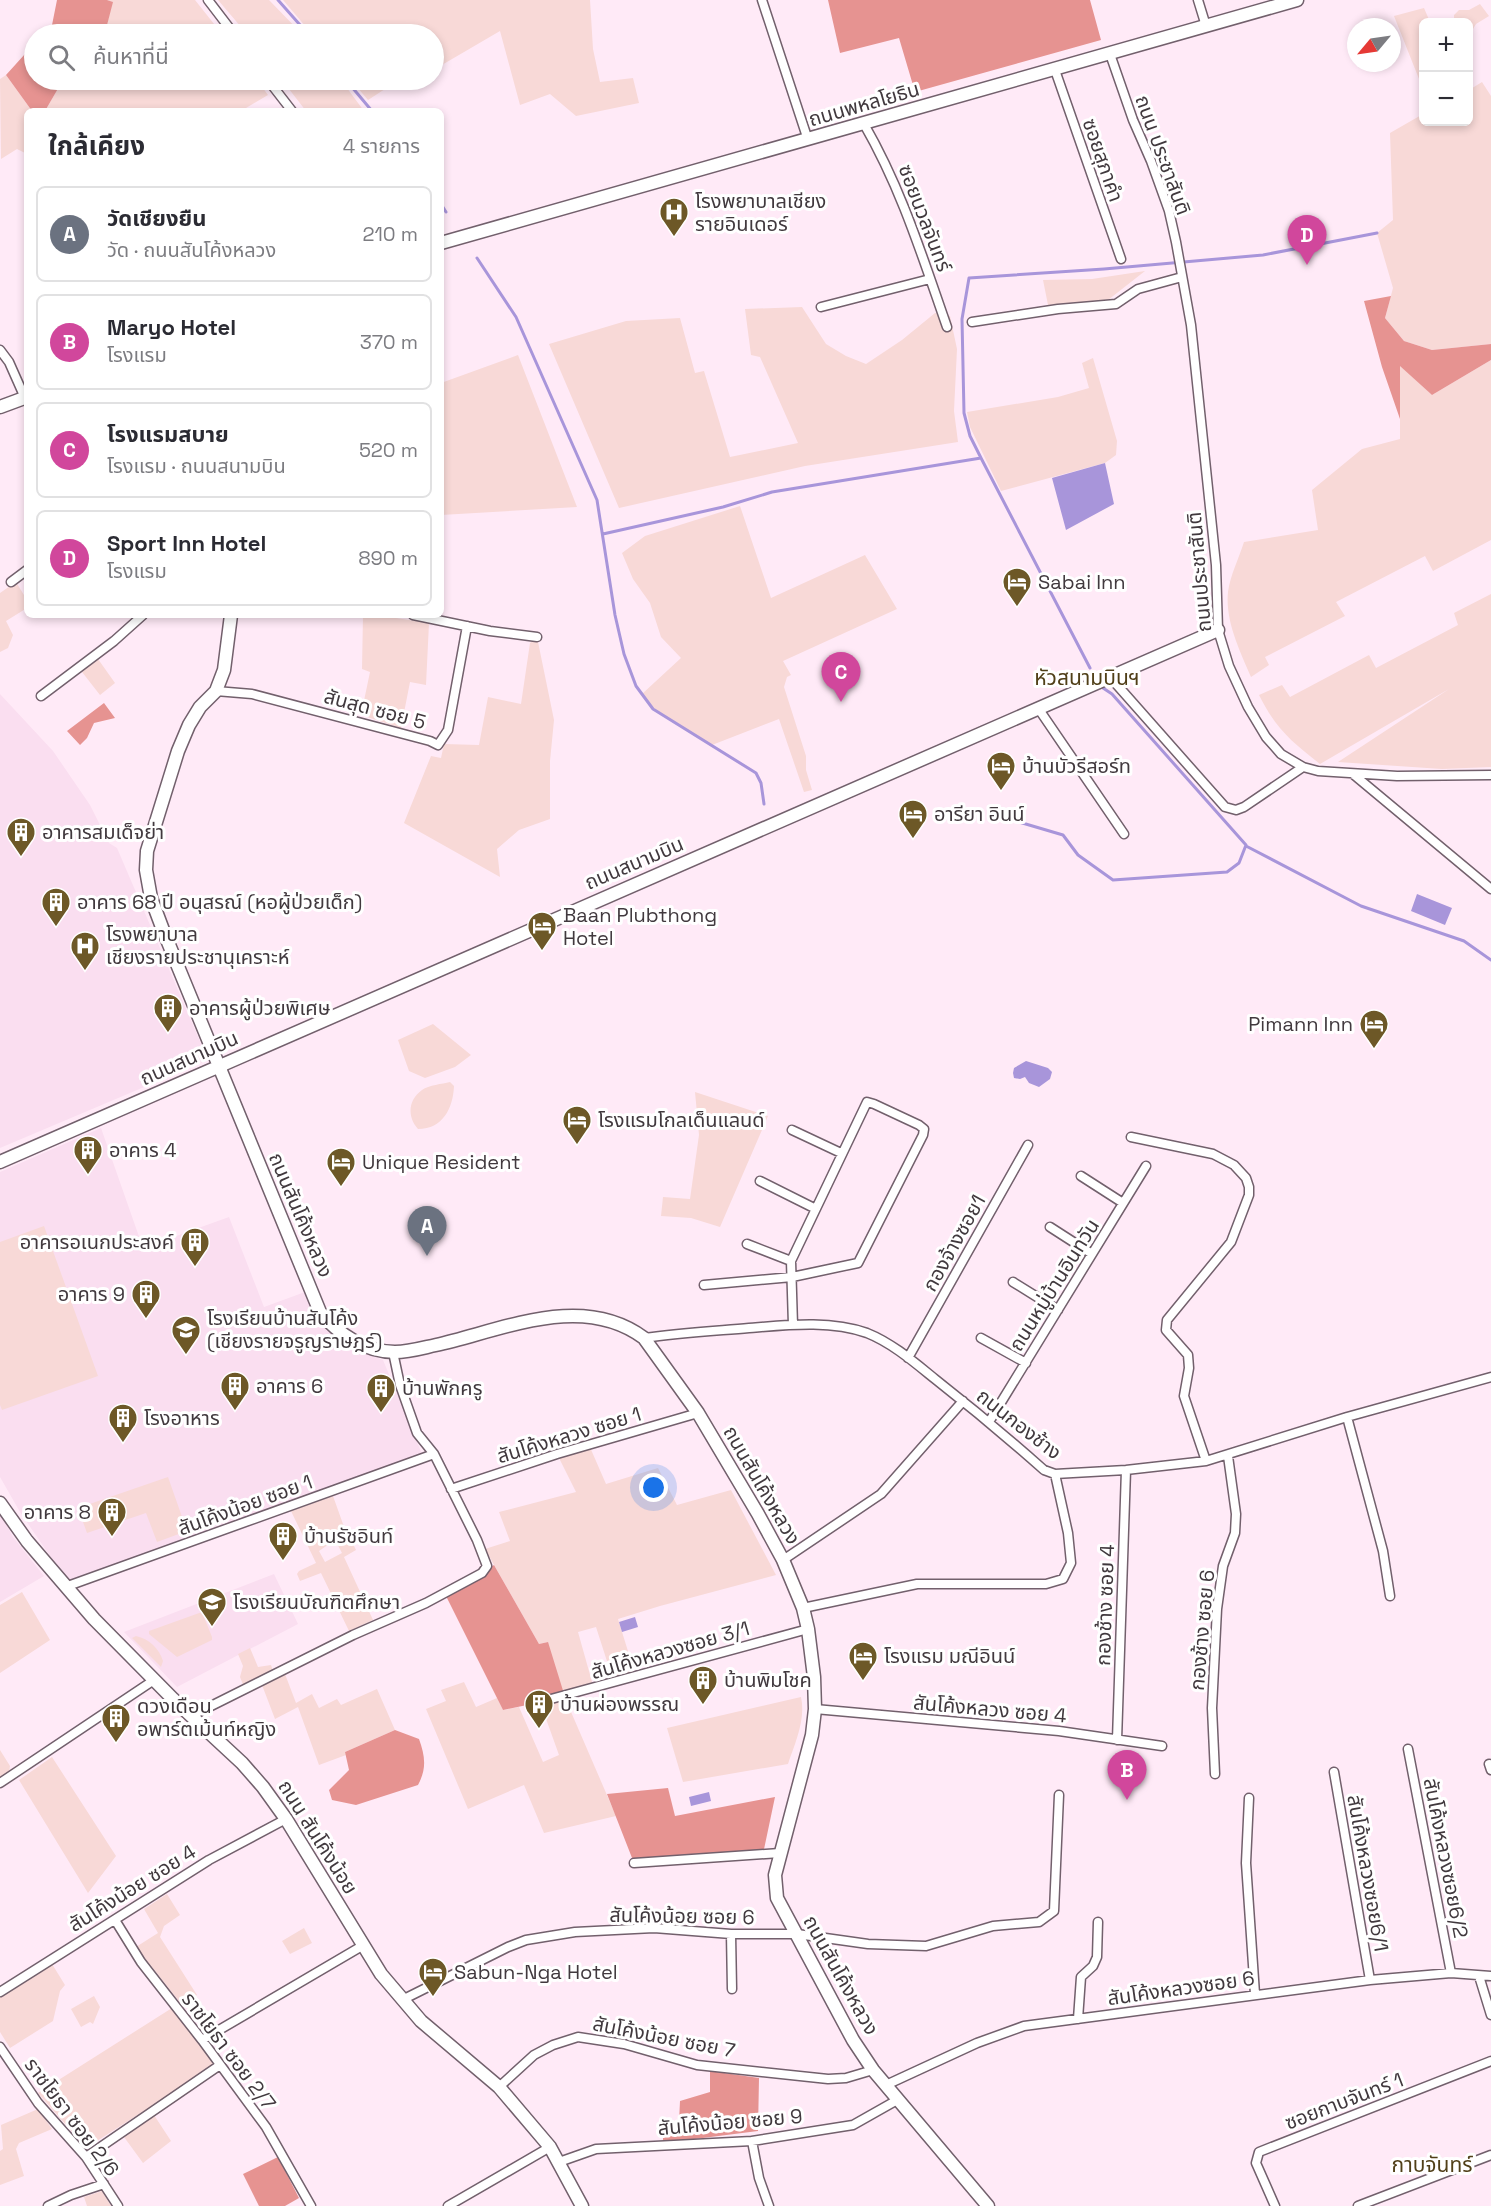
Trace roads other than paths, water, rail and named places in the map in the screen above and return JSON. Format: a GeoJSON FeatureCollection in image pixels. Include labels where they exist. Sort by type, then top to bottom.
{"type":"FeatureCollection","features":[{"type":"Feature","properties":{"kind":"street"},"geometry":{"type":"LineString","coordinates":[[208,0],[226,24]]}},
{"type":"Feature","properties":{"kind":"street"},"geometry":{"type":"LineString","coordinates":[[762,0],[808,140]]}},
{"type":"Feature","properties":{"kind":"street"},"geometry":{"type":"LineString","coordinates":[[1198,0],[1206,26]]}},
{"type":"Feature","properties":{"kind":"street","name":"ถนนพหลโยธิน"},"geometry":{"type":"LineString","coordinates":[[447,241],[1297,0]]}},
{"type":"Feature","properties":{"kind":"street","name":"ถนน ประชาสันติ"},"geometry":{"type":"LineString","coordinates":[[1110,54],[1132,120],[1151,160],[1169,211],[1182,272]]}},
{"type":"Feature","properties":{"kind":"street","name":"ซอยสุภาคำ"},"geometry":{"type":"LineString","coordinates":[[1055,70],[1121,259]]}},
{"type":"Feature","properties":{"kind":"street"},"geometry":{"type":"LineString","coordinates":[[276,90],[290,108]]}},
{"type":"Feature","properties":{"kind":"street","name":"ซอยนวลจันทร์"},"geometry":{"type":"LineString","coordinates":[[864,124],[890,173],[908,215],[947,327]]}},
{"type":"Feature","properties":{"kind":"street"},"geometry":{"type":"LineString","coordinates":[[972,322],[1058,309],[1116,304],[1138,289],[1182,272]]}},
{"type":"Feature","properties":{"kind":"street","name":"ถนนประชาสันติ"},"geometry":{"type":"LineString","coordinates":[[1182,272],[1191,325],[1216,565],[1218,630],[1229,666],[1248,707],[1266,737],[1281,754],[1303,767],[1318,771],[1448,777],[1491,775]]}},
{"type":"Feature","properties":{"kind":"street"},"geometry":{"type":"LineString","coordinates":[[820,307],[930,279]]}},
{"type":"Feature","properties":{"kind":"street"},"geometry":{"type":"LineString","coordinates":[[0,350],[9,363],[24,398]]}},
{"type":"Feature","properties":{"kind":"street"},"geometry":{"type":"LineString","coordinates":[[0,407],[24,400]]}},
{"type":"Feature","properties":{"kind":"street"},"geometry":{"type":"LineString","coordinates":[[11,582],[24,572]]}},
{"type":"Feature","properties":{"kind":"street"},"geometry":{"type":"LineString","coordinates":[[40,696],[114,641],[140,618]]}},
{"type":"Feature","properties":{"kind":"street"},"geometry":{"type":"LineString","coordinates":[[216,691],[224,670],[231,618]]}},
{"type":"Feature","properties":{"kind":"street"},"geometry":{"type":"LineString","coordinates":[[426,618],[490,632],[537,637]]}},
{"type":"Feature","properties":{"kind":"street","name":"สันสุด ซอย 5"},"geometry":{"type":"LineString","coordinates":[[216,691],[252,694],[430,741],[438,746],[448,730],[467,627]]}},
{"type":"Feature","properties":{"kind":"street","name":"ถนนสนามบิน"},"geometry":{"type":"LineString","coordinates":[[0,1162],[1218,630]]}},
{"type":"Feature","properties":{"kind":"street"},"geometry":{"type":"LineString","coordinates":[[1110,677],[1225,807],[1236,810],[1244,807],[1303,767]]}},
{"type":"Feature","properties":{"kind":"street","name":"ถนนสันโค้งหลวง"},"geometry":{"type":"LineString","coordinates":[[216,691],[200,707],[178,751],[147,851],[146,870],[151,898],[320,1312],[332,1326],[348,1338],[369,1347],[393,1352],[451,1342],[543,1317],[575,1315],[611,1321],[634,1330],[644,1338],[698,1413],[783,1560],[803,1608],[808,1629],[814,1677],[815,1708],[812,1735],[775,1875],[777,1898],[853,2040],[873,2070],[988,2206]]}},
{"type":"Feature","properties":{"kind":"street"},"geometry":{"type":"LineString","coordinates":[[1038,708],[1124,834]]}},
{"type":"Feature","properties":{"kind":"street"},"geometry":{"type":"LineString","coordinates":[[1353,774],[1491,889]]}},
{"type":"Feature","properties":{"kind":"street"},"geometry":{"type":"LineString","coordinates":[[704,1285],[792,1277],[858,1263],[924,1135],[924,1129],[867,1102],[814,1208],[791,1261],[792,1277],[793,1325]]}},
{"type":"Feature","properties":{"kind":"street"},"geometry":{"type":"LineString","coordinates":[[792,1130],[841,1153]]}},
{"type":"Feature","properties":{"kind":"street"},"geometry":{"type":"LineString","coordinates":[[1131,1137],[1213,1154],[1233,1165],[1246,1178],[1249,1187],[1249,1195],[1231,1242],[1167,1320],[1166,1330],[1188,1355],[1189,1368],[1184,1396],[1206,1461]]}},
{"type":"Feature","properties":{"kind":"street","name":"กองจ้างซอย1"},"geometry":{"type":"LineString","coordinates":[[909,1358],[1028,1145]]}},
{"type":"Feature","properties":{"kind":"street","name":"ถนนหมู่บ้านอินทวัน"},"geometry":{"type":"LineString","coordinates":[[989,1422],[1146,1166]]}},
{"type":"Feature","properties":{"kind":"street"},"geometry":{"type":"LineString","coordinates":[[1081,1176],[1123,1203]]}},
{"type":"Feature","properties":{"kind":"street"},"geometry":{"type":"LineString","coordinates":[[760,1181],[814,1208]]}},
{"type":"Feature","properties":{"kind":"street"},"geometry":{"type":"LineString","coordinates":[[1050,1227],[1092,1254]]}},
{"type":"Feature","properties":{"kind":"street"},"geometry":{"type":"LineString","coordinates":[[747,1244],[791,1261]]}},
{"type":"Feature","properties":{"kind":"street"},"geometry":{"type":"LineString","coordinates":[[1013,1282],[1058,1310]]}},
{"type":"Feature","properties":{"kind":"street","name":"ถนนกองช้าง"},"geometry":{"type":"LineString","coordinates":[[644,1338],[793,1325],[832,1326],[864,1332],[909,1358],[989,1422],[1044,1470],[1055,1474],[1126,1470],[1206,1461],[1347,1417],[1491,1380]]}},
{"type":"Feature","properties":{"kind":"street"},"geometry":{"type":"LineString","coordinates":[[981,1338],[1026,1363]]}},
{"type":"Feature","properties":{"kind":"street"},"geometry":{"type":"LineString","coordinates":[[191,1716],[353,1635],[426,1603],[482,1573],[487,1566],[477,1540],[434,1454],[417,1432],[400,1385],[393,1352]]}},
{"type":"Feature","properties":{"kind":"street"},"geometry":{"type":"LineString","coordinates":[[783,1560],[881,1494],[963,1401]]}},
{"type":"Feature","properties":{"kind":"street","name":"สันโค้งหลวง ซอย 1"},"geometry":{"type":"LineString","coordinates":[[451,1489],[557,1454],[698,1413]]}},
{"type":"Feature","properties":{"kind":"street"},"geometry":{"type":"LineString","coordinates":[[1347,1417],[1383,1551],[1390,1596]]}},
{"type":"Feature","properties":{"kind":"street","name":"สันโค้งน้อย ซอย 1"},"geometry":{"type":"LineString","coordinates":[[65,1587],[434,1454]]}},
{"type":"Feature","properties":{"kind":"street","name":"กองช้าง ซอย 6"},"geometry":{"type":"LineString","coordinates":[[1215,1774],[1212,1708],[1217,1609],[1223,1566],[1235,1533],[1236,1514],[1228,1456]]}},
{"type":"Feature","properties":{"kind":"street","name":"กองช้าง ซอย 4"},"geometry":{"type":"LineString","coordinates":[[1117,1740],[1126,1470]]}},
{"type":"Feature","properties":{"kind":"street"},"geometry":{"type":"LineString","coordinates":[[803,1608],[917,1584],[1046,1584],[1063,1579],[1071,1563],[1068,1533],[1055,1474]]}},
{"type":"Feature","properties":{"kind":"street","name":"ถนน สันโค้งน้อย"},"geometry":{"type":"LineString","coordinates":[[0,1503],[27,1541],[94,1619],[154,1680],[242,1763],[263,1787],[286,1819],[362,1946],[402,2000],[421,2021],[498,2087],[550,2147],[582,2206]]}},
{"type":"Feature","properties":{"kind":"street","name":"สันโค้งหลวงซอย 3/1"},"geometry":{"type":"LineString","coordinates":[[540,1702],[808,1629]]}},
{"type":"Feature","properties":{"kind":"street"},"geometry":{"type":"LineString","coordinates":[[0,1783],[154,1680]]}},
{"type":"Feature","properties":{"kind":"street","name":"สันโค้งหลวง ซอย 4"},"geometry":{"type":"LineString","coordinates":[[815,1708],[1059,1731],[1162,1746]]}},
{"type":"Feature","properties":{"kind":"street","name":"สันโค้งหลวงซอย6/2"},"geometry":{"type":"LineString","coordinates":[[1408,1749],[1451,1973]]}},
{"type":"Feature","properties":{"kind":"street","name":"สันโค้งหลวงซอย6/1"},"geometry":{"type":"LineString","coordinates":[[1334,1772],[1370,1980]]}},
{"type":"Feature","properties":{"kind":"street","name":"สันโค้งน้อย ซอย 6"},"geometry":{"type":"LineString","coordinates":[[402,2000],[508,1947],[547,1936],[575,1932],[654,1928],[731,1934],[797,1934],[868,1944],[927,1946],[993,1926],[1039,1922],[1054,1911],[1059,1795]]}},
{"type":"Feature","properties":{"kind":"street"},"geometry":{"type":"LineString","coordinates":[[1249,1798],[1246,1863],[1255,1994]]}},
{"type":"Feature","properties":{"kind":"street","name":"สันโค้งน้อย ซอย 4"},"geometry":{"type":"LineString","coordinates":[[0,1992],[209,1860],[286,1819]]}},
{"type":"Feature","properties":{"kind":"street"},"geometry":{"type":"LineString","coordinates":[[634,1863],[780,1853]]}},
{"type":"Feature","properties":{"kind":"street","name":"ราชโยธา ซอย 2/7"},"geometry":{"type":"LineString","coordinates":[[115,1920],[141,1962],[266,2127],[311,2206]]}},
{"type":"Feature","properties":{"kind":"street"},"geometry":{"type":"LineString","coordinates":[[1078,2019],[1081,1977],[1093,1966],[1097,1957],[1098,1922]]}},
{"type":"Feature","properties":{"kind":"street"},"geometry":{"type":"LineString","coordinates":[[731,1934],[732,1989]]}},
{"type":"Feature","properties":{"kind":"street"},"geometry":{"type":"LineString","coordinates":[[202,2040],[362,1946]]}},
{"type":"Feature","properties":{"kind":"street","name":"สันโค้งหลวงซอย 6"},"geometry":{"type":"LineString","coordinates":[[886,2085],[977,2043],[1024,2026],[1370,1980],[1451,1973],[1491,1976]]}},
{"type":"Feature","properties":{"kind":"street"},"geometry":{"type":"LineString","coordinates":[[1479,1976],[1491,2016]]}},
{"type":"Feature","properties":{"kind":"street","name":"สันโค้งน้อย ซอย 7"},"geometry":{"type":"LineString","coordinates":[[498,2087],[534,2055],[553,2045],[578,2037],[624,2044],[697,2065],[828,2079],[846,2078],[873,2070]]}},
{"type":"Feature","properties":{"kind":"street","name":"ราชโยธา ซอย 2/6"},"geometry":{"type":"LineString","coordinates":[[0,2047],[38,2103],[86,2157],[118,2206]]}},
{"type":"Feature","properties":{"kind":"street","name":"ซอยกาบจันทร์ 1"},"geometry":{"type":"LineString","coordinates":[[1270,2205],[1256,2163],[1259,2152],[1491,2061]]}},
{"type":"Feature","properties":{"kind":"street"},"geometry":{"type":"LineString","coordinates":[[86,2157],[220,2065]]}},
{"type":"Feature","properties":{"kind":"street","name":"สันโค้งน้อย ซอย 9"},"geometry":{"type":"LineString","coordinates":[[559,2162],[596,2149],[752,2141],[853,2125],[899,2099]]}},
{"type":"Feature","properties":{"kind":"street"},"geometry":{"type":"LineString","coordinates":[[752,2141],[759,2178],[769,2206]]}},
{"type":"Feature","properties":{"kind":"street"},"geometry":{"type":"LineString","coordinates":[[448,2206],[550,2147]]}},
{"type":"Feature","properties":{"kind":"street"},"geometry":{"type":"LineString","coordinates":[[1358,2206],[1491,2155]]}},
{"type":"Feature","properties":{"kind":"street"},"geometry":{"type":"LineString","coordinates":[[48,2206],[71,2195],[104,2184]]}},
{"type":"Feature","properties":{"kind":"waterway"},"geometry":{"type":"LineString","coordinates":[[278,0],[299,24]]}},
{"type":"Feature","properties":{"kind":"waterway"},"geometry":{"type":"LineString","coordinates":[[354,90],[369,108]]}},
{"type":"Feature","properties":{"kind":"waterway"},"geometry":{"type":"LineString","coordinates":[[981,458],[970,436],[964,413],[962,319],[969,278],[1263,255],[1377,233]]}},
{"type":"Feature","properties":{"kind":"waterway"},"geometry":{"type":"LineString","coordinates":[[477,258],[516,317],[597,500],[615,615],[624,654],[636,686],[653,709],[756,773],[761,783],[764,804]]}},
{"type":"Feature","properties":{"kind":"waterway"},"geometry":{"type":"LineString","coordinates":[[603,534],[723,507],[772,492],[981,458],[1090,668]]}},
{"type":"Feature","properties":{"kind":"waterway"},"geometry":{"type":"LineString","coordinates":[[1012,820],[1063,835],[1078,855],[1113,880],[1227,872],[1239,863],[1246,845],[1112,694],[1100,686]]}},
{"type":"Feature","properties":{"kind":"waterway"},"geometry":{"type":"LineString","coordinates":[[1246,846],[1361,906],[1464,941],[1491,960]]}},
{"type":"Feature","properties":{"kind":"place","name":"โรงพยาบาลเชียง รายอินเดอร์"},"geometry":{"type":"Point","coordinates":[674,238]}},
{"type":"Feature","properties":{"kind":"place","name":"Sport Inn Hotel"},"geometry":{"type":"Point","coordinates":[1307,265]}},
{"type":"Feature","properties":{"kind":"place","name":"Sabai Inn"},"geometry":{"type":"Point","coordinates":[1017,608]}},
{"type":"Feature","properties":{"kind":"place","name":"โรงแรมสบาย"},"geometry":{"type":"Point","coordinates":[841,702]}},
{"type":"Feature","properties":{"kind":"place","name":"บ้านบัวรีสอร์ท"},"geometry":{"type":"Point","coordinates":[1001,792]}},
{"type":"Feature","properties":{"kind":"place","name":"อารียา อินน์"},"geometry":{"type":"Point","coordinates":[913,840]}},
{"type":"Feature","properties":{"kind":"place","name":"อาคารสมเด็จย่า"},"geometry":{"type":"Point","coordinates":[21,858]}},
{"type":"Feature","properties":{"kind":"place","name":"อาคาร 68 ปี อนุสรณ์ (หอผู้ป่วยเด็ก)"},"geometry":{"type":"Point","coordinates":[56,928]}},
{"type":"Feature","properties":{"kind":"place","name":"Baan Plubthong Hotel"},"geometry":{"type":"Point","coordinates":[542,952]}},
{"type":"Feature","properties":{"kind":"place","name":"โรงพยาบาล เชียงรายประชานุเคราะห์"},"geometry":{"type":"Point","coordinates":[85,972]}},
{"type":"Feature","properties":{"kind":"place","name":"อาคารผู้ป่วยพิเศษ"},"geometry":{"type":"Point","coordinates":[168,1034]}},
{"type":"Feature","properties":{"kind":"place","name":"Pimann Inn"},"geometry":{"type":"Point","coordinates":[1374,1050]}},
{"type":"Feature","properties":{"kind":"place","name":"โรงแรมโกลเด็นแลนด์"},"geometry":{"type":"Point","coordinates":[577,1146]}},
{"type":"Feature","properties":{"kind":"place","name":"อาคาร 4"},"geometry":{"type":"Point","coordinates":[88,1176]}},
{"type":"Feature","properties":{"kind":"place","name":"Unique Resident"},"geometry":{"type":"Point","coordinates":[341,1188]}},
{"type":"Feature","properties":{"kind":"place","name":"วัดเชียงยืน"},"geometry":{"type":"Point","coordinates":[427,1256]}},
{"type":"Feature","properties":{"kind":"place","name":"อาคารอเนกประสงค์"},"geometry":{"type":"Point","coordinates":[195,1268]}},
{"type":"Feature","properties":{"kind":"place","name":"อาคาร 9"},"geometry":{"type":"Point","coordinates":[146,1320]}},
{"type":"Feature","properties":{"kind":"place","name":"โรงเรียนบ้านสันโค้ง (เชียงรายจรูญราษฎร์)"},"geometry":{"type":"Point","coordinates":[186,1356]}},
{"type":"Feature","properties":{"kind":"place","name":"อาคาร 6"},"geometry":{"type":"Point","coordinates":[235,1412]}},
{"type":"Feature","properties":{"kind":"place","name":"บ้านพักครู"},"geometry":{"type":"Point","coordinates":[381,1414]}},
{"type":"Feature","properties":{"kind":"place","name":"โรงอาหาร"},"geometry":{"type":"Point","coordinates":[123,1444]}},
{"type":"Feature","properties":{"kind":"place","name":"อาคาร 8"},"geometry":{"type":"Point","coordinates":[112,1538]}},
{"type":"Feature","properties":{"kind":"place","name":"บ้านรัชอินท์"},"geometry":{"type":"Point","coordinates":[283,1562]}},
{"type":"Feature","properties":{"kind":"place","name":"โรงเรียนบัณฑิตศึกษา"},"geometry":{"type":"Point","coordinates":[212,1628]}},
{"type":"Feature","properties":{"kind":"place","name":"โรงแรม มณีอินน์"},"geometry":{"type":"Point","coordinates":[863,1682]}},
{"type":"Feature","properties":{"kind":"place","name":"บ้านพิมโชค"},"geometry":{"type":"Point","coordinates":[703,1706]}},
{"type":"Feature","properties":{"kind":"place","name":"บ้านผ่องพรรณ"},"geometry":{"type":"Point","coordinates":[539,1730]}},
{"type":"Feature","properties":{"kind":"place","name":"ดวงเดือน อพาร์ตเม้นท์หญิง"},"geometry":{"type":"Point","coordinates":[116,1744]}},
{"type":"Feature","properties":{"kind":"place","name":"Maryo Hotel"},"geometry":{"type":"Point","coordinates":[1127,1800]}},
{"type":"Feature","properties":{"kind":"place","name":"Sabun-Nga Hotel"},"geometry":{"type":"Point","coordinates":[433,1998]}},
{"type":"Feature","properties":{"kind":"district","name":"หัวสนามบินฯ"},"geometry":{"type":"Point","coordinates":[1087,677]}},
{"type":"Feature","properties":{"kind":"district","name":"กาบจันทร์"},"geometry":{"type":"Point","coordinates":[1432,2164]}}]}
